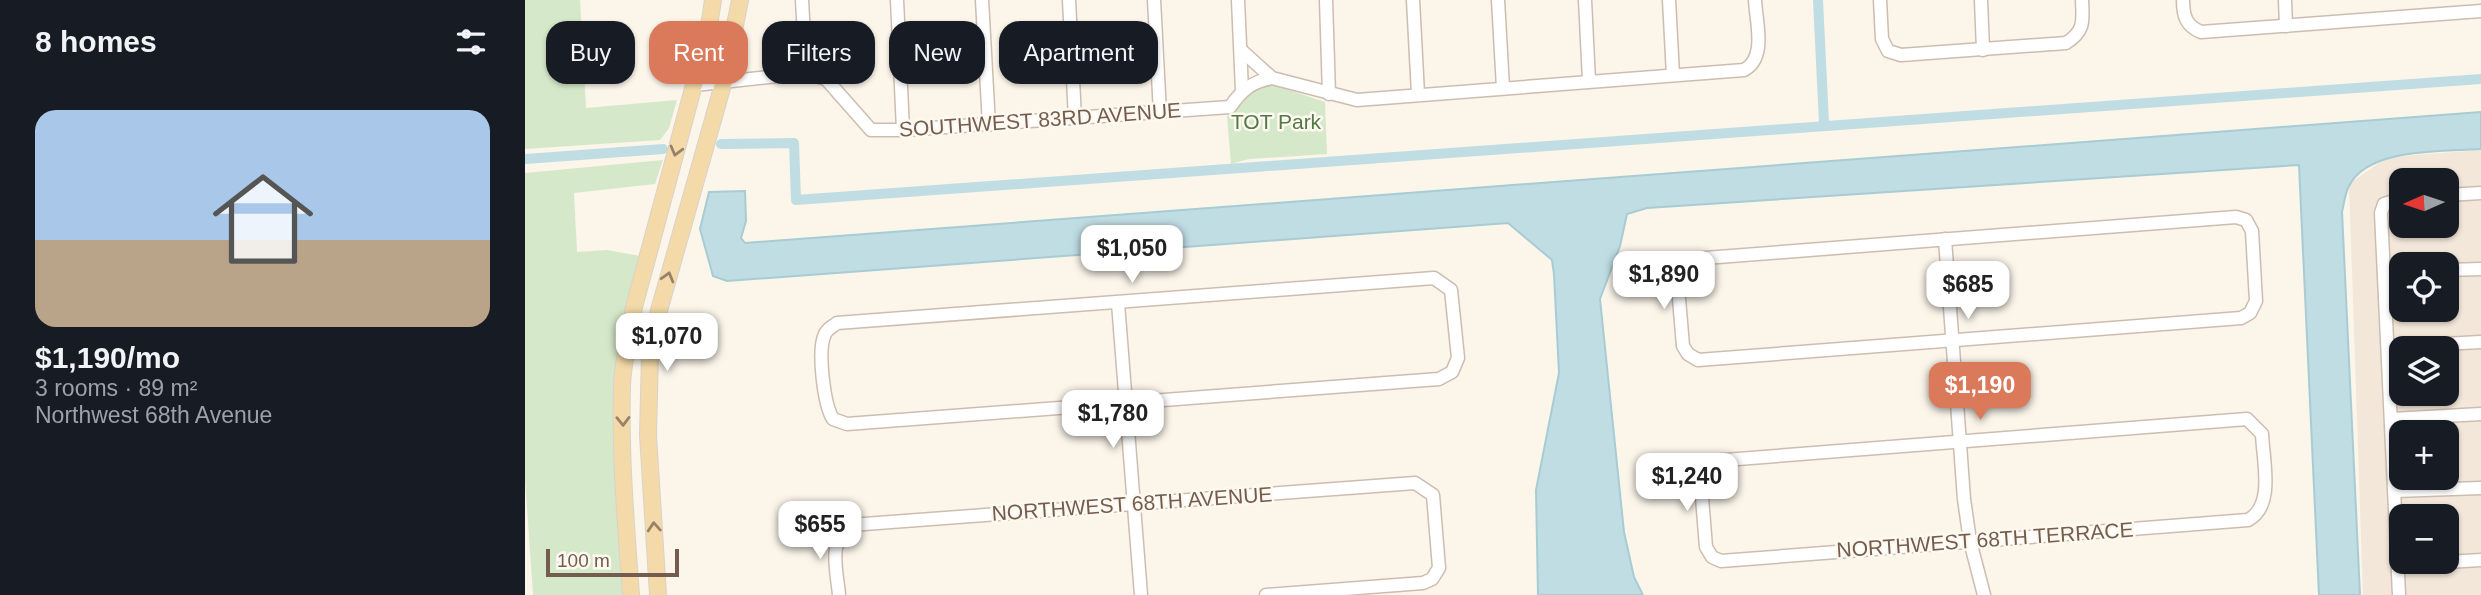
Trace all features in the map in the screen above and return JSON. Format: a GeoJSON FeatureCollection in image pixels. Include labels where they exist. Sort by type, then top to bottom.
{"type":"FeatureCollection","features":[{"type":"Feature","properties":{"kind":"main road"},"geometry":{"type":"LineString","coordinates":[[631,595],[623,434],[626,351],[634,307],[708,33],[713,0]]}},
{"type":"Feature","properties":{"kind":"main road"},"geometry":{"type":"LineString","coordinates":[[736,21],[740,0]]}},
{"type":"Feature","properties":{"kind":"main road"},"geometry":{"type":"LineString","coordinates":[[658,595],[648,435],[650,354],[658,314],[723,84]]}},
{"type":"Feature","properties":{"kind":"street"},"geometry":{"type":"LineString","coordinates":[[802,0],[803,21]]}},
{"type":"Feature","properties":{"kind":"street"},"geometry":{"type":"LineString","coordinates":[[897,0],[904,130]]}},
{"type":"Feature","properties":{"kind":"street"},"geometry":{"type":"LineString","coordinates":[[982,0],[989,125]]}},
{"type":"Feature","properties":{"kind":"street"},"geometry":{"type":"LineString","coordinates":[[1069,0],[1075,119]]}},
{"type":"Feature","properties":{"kind":"street"},"geometry":{"type":"LineString","coordinates":[[1154,0],[1160,113]]}},
{"type":"Feature","properties":{"kind":"street"},"geometry":{"type":"LineString","coordinates":[[1238,0],[1242,91]]}},
{"type":"Feature","properties":{"kind":"street"},"geometry":{"type":"LineString","coordinates":[[1326,0],[1329,94]]}},
{"type":"Feature","properties":{"kind":"street"},"geometry":{"type":"LineString","coordinates":[[1413,0],[1417,94]]}},
{"type":"Feature","properties":{"kind":"street"},"geometry":{"type":"LineString","coordinates":[[1498,0],[1503,88]]}},
{"type":"Feature","properties":{"kind":"street"},"geometry":{"type":"LineString","coordinates":[[1585,0],[1589,81]]}},
{"type":"Feature","properties":{"kind":"street"},"geometry":{"type":"LineString","coordinates":[[1669,0],[1673,75]]}},
{"type":"Feature","properties":{"kind":"street"},"geometry":{"type":"LineString","coordinates":[[1241,50],[1272,78],[1357,100],[1744,70],[1754,65],[1758,55],[1755,0]]}},
{"type":"Feature","properties":{"kind":"street"},"geometry":{"type":"LineString","coordinates":[[1880,0],[1882,39],[1888,51],[1901,55],[2067,43],[2079,35],[2084,25],[2083,0]]}},
{"type":"Feature","properties":{"kind":"street"},"geometry":{"type":"LineString","coordinates":[[1981,0],[1983,50]]}},
{"type":"Feature","properties":{"kind":"street"},"geometry":{"type":"LineString","coordinates":[[2183,0],[2183,15],[2190,28],[2201,32],[2481,11]]}},
{"type":"Feature","properties":{"kind":"street"},"geometry":{"type":"LineString","coordinates":[[2285,0],[2286,26]]}},
{"type":"Feature","properties":{"kind":"street","name":"SOUTHWEST 83RD AVENUE"},"geometry":{"type":"LineString","coordinates":[[830,84],[871,130],[904,130],[1230,107],[1242,91],[1256,81],[1272,78]]}},
{"type":"Feature","properties":{"kind":"street"},"geometry":{"type":"LineString","coordinates":[[695,85],[702,84]]}},
{"type":"Feature","properties":{"kind":"street"},"geometry":{"type":"LineString","coordinates":[[2459,194],[2481,193]]}},
{"type":"Feature","properties":{"kind":"street"},"geometry":{"type":"LineString","coordinates":[[2389,203],[2384,204],[2381,212],[2395,504]]}},
{"type":"Feature","properties":{"kind":"street"},"geometry":{"type":"LineString","coordinates":[[2236,217],[2246,220],[2252,231],[2256,302],[2250,313],[2241,318],[1698,360],[1688,354],[1683,346],[1677,275],[1682,265],[1692,259],[1945,239],[2236,217]]}},
{"type":"Feature","properties":{"kind":"street"},"geometry":{"type":"LineString","coordinates":[[1945,239],[1959,441],[1970,541],[1984,595]]}},
{"type":"Feature","properties":{"kind":"street"},"geometry":{"type":"LineString","coordinates":[[2459,270],[2481,269]]}},
{"type":"Feature","properties":{"kind":"street"},"geometry":{"type":"LineString","coordinates":[[2384,274],[2389,274]]}},
{"type":"Feature","properties":{"kind":"street"},"geometry":{"type":"LineString","coordinates":[[1434,278],[1451,290],[1458,358],[1452,372],[1439,379],[847,424],[833,419],[826,408],[821,343],[826,331],[837,323],[1118,303],[1434,278]]}},
{"type":"Feature","properties":{"kind":"street"},"geometry":{"type":"LineString","coordinates":[[1118,303],[1140,595]]}},
{"type":"Feature","properties":{"kind":"street"},"geometry":{"type":"LineString","coordinates":[[2388,346],[2481,342]]}},
{"type":"Feature","properties":{"kind":"street"},"geometry":{"type":"LineString","coordinates":[[2392,419],[2481,414]]}},
{"type":"Feature","properties":{"kind":"street","name":"NORTHWEST 68TH TERRACE"},"geometry":{"type":"LineString","coordinates":[[2247,418],[2256,424],[2262,434],[2264,502],[2258,515],[2248,520],[1721,561],[1712,557],[1706,547],[1700,473],[1704,465],[1712,461],[1959,441],[2247,418]]}},
{"type":"Feature","properties":{"kind":"street","name":"NORTHWEST 68TH AVENUE"},"geometry":{"type":"LineString","coordinates":[[839,595],[835,544],[840,532],[851,525],[1415,483],[1425,486],[1433,495],[1439,568],[1432,579],[1343,592]]}},
{"type":"Feature","properties":{"kind":"street"},"geometry":{"type":"LineString","coordinates":[[2395,491],[2481,488]]}},
{"type":"Feature","properties":{"kind":"street"},"geometry":{"type":"LineString","coordinates":[[2459,561],[2481,560]]}},
{"type":"Feature","properties":{"kind":"street"},"geometry":{"type":"LineString","coordinates":[[2398,574],[2399,595]]}},
{"type":"Feature","properties":{"kind":"street"},"geometry":{"type":"LineString","coordinates":[[1266,595],[1343,592]]}},
{"type":"Feature","properties":{"kind":"shaded area"},"geometry":{"type":"Polygon","coordinates":[[[2481,150],[2481,595],[2363,595],[2349,184],[2388,157],[2481,150]]]}},
{"type":"Feature","properties":{"kind":"green space"},"geometry":{"type":"Polygon","coordinates":[[[525,0],[580,0],[581,21],[546,21],[546,84],[585,84],[586,108],[677,100],[669,128],[660,140],[525,149],[525,0]]]}},
{"type":"Feature","properties":{"kind":"green space","name":"TOT Park"},"geometry":{"type":"Polygon","coordinates":[[[1268,83],[1325,102],[1327,154],[1249,159],[1231,164],[1227,116],[1243,103],[1249,91],[1268,83]]]}},
{"type":"Feature","properties":{"kind":"green space"},"geometry":{"type":"Polygon","coordinates":[[[663,160],[655,184],[574,193],[577,252],[607,250],[640,256],[620,345],[613,422],[625,595],[533,595],[525,479],[525,173],[663,160]]]}},
{"type":"Feature","properties":{"kind":"water"},"geometry":{"type":"Polygon","coordinates":[[[2481,112],[2481,149],[2428,152],[2389,158],[2372,164],[2359,173],[2346,195],[2342,212],[2360,595],[2319,595],[2299,165],[1647,208],[1627,214],[1620,246],[1600,299],[1624,532],[1634,577],[1643,595],[1538,595],[1536,490],[1559,373],[1554,274],[1552,260],[1508,223],[727,281],[713,276],[700,229],[709,192],[745,191],[746,221],[741,238],[745,243],[2481,112]]]}},
{"type":"Feature","properties":{"kind":"waterway"},"geometry":{"type":"LineString","coordinates":[[1818,0],[1824,123]]}},
{"type":"Feature","properties":{"kind":"waterway"},"geometry":{"type":"LineString","coordinates":[[721,144],[794,143],[796,200],[2481,79]]}},
{"type":"Feature","properties":{"kind":"waterway"},"geometry":{"type":"LineString","coordinates":[[525,159],[663,149]]}}]}
